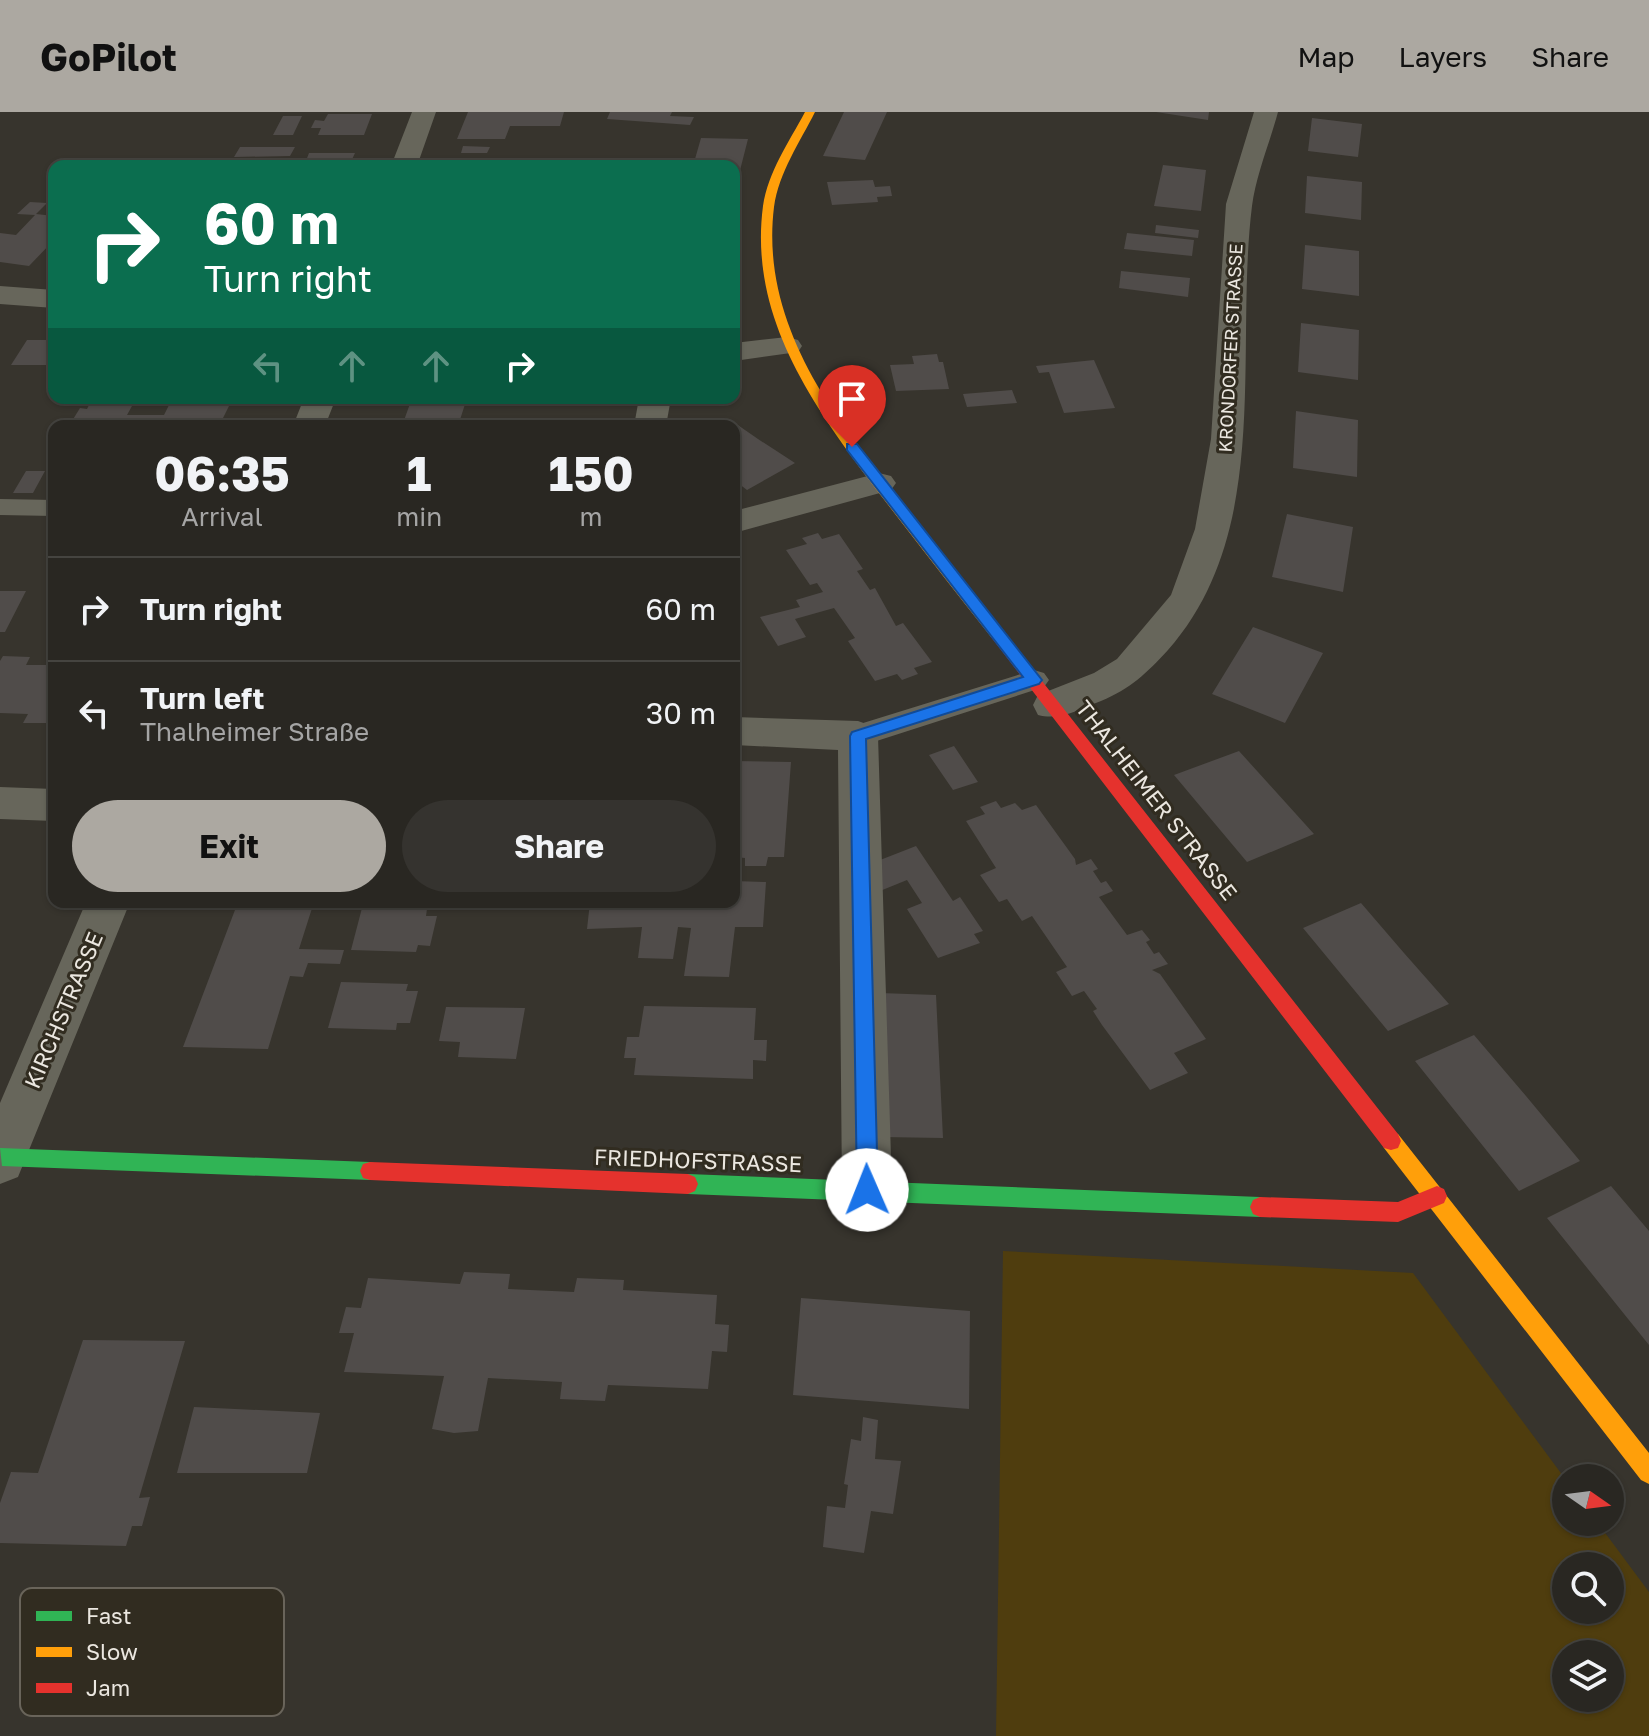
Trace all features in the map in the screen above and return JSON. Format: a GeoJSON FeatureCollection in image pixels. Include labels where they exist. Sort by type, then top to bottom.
{"type":"FeatureCollection","features":[{"type":"Feature","properties":{"kind":"street"},"geometry":{"type":"LineString","coordinates":[[406,160],[424,112]]}},
{"type":"Feature","properties":{"kind":"street","name":"THALHEIMER STRASSE"},"geometry":{"type":"LineString","coordinates":[[810,112],[773,189],[767,215],[770,298],[787,346],[826,412],[1649,1472]]}},
{"type":"Feature","properties":{"kind":"street","name":"KRONDORFER STRASSE"},"geometry":{"type":"LineString","coordinates":[[1043,692],[1108,683],[1130,668],[1167,627],[1188,597],[1212,529],[1227,439],[1239,204],[1266,112]]}},
{"type":"Feature","properties":{"kind":"street"},"geometry":{"type":"LineString","coordinates":[[0,295],[48,299]]}},
{"type":"Feature","properties":{"kind":"street"},"geometry":{"type":"LineString","coordinates":[[740,351],[787,346]]}},
{"type":"Feature","properties":{"kind":"street"},"geometry":{"type":"LineString","coordinates":[[740,520],[879,483]]}},
{"type":"Feature","properties":{"kind":"street"},"geometry":{"type":"LineString","coordinates":[[740,731],[858,736],[867,1190]]}},
{"type":"Feature","properties":{"kind":"street"},"geometry":{"type":"LineString","coordinates":[[0,803],[48,805]]}},
{"type":"Feature","properties":{"kind":"street","name":"KIRCHSTRASSE"},"geometry":{"type":"LineString","coordinates":[[1,1159],[106,908]]}},
{"type":"Feature","properties":{"kind":"street","name":"FRIEDHOFSTRASSE"},"geometry":{"type":"LineString","coordinates":[[1,1159],[1398,1212],[1437,1196]]}},
{"type":"Feature","properties":{"kind":"lane"},"geometry":{"type":"LineString","coordinates":[[0,507],[48,508]]}},
{"type":"Feature","properties":{"kind":"lane"},"geometry":{"type":"LineString","coordinates":[[858,736],[1043,692]]}},
{"type":"Feature","properties":{"kind":"shaded area"},"geometry":{"type":"Polygon","coordinates":[[[1003,1251],[1413,1273],[1554,1464],[1552,1536],[1607,1536],[1619,1552],[1552,1552],[1552,1624],[1624,1624],[1624,1558],[1649,1592],[1649,1736],[996,1736],[1003,1251]]]}},
{"type":"Feature","properties":{"kind":"building"},"geometry":{"type":"Polygon","coordinates":[[[468,112],[564,112],[560,126],[510,126],[505,139],[457,139],[468,112]]]}},
{"type":"Feature","properties":{"kind":"building"},"geometry":{"type":"Polygon","coordinates":[[[610,112],[672,112],[670,116],[694,117],[690,125],[607,119],[610,112]]]}},
{"type":"Feature","properties":{"kind":"building"},"geometry":{"type":"Polygon","coordinates":[[[844,112],[887,112],[865,160],[823,156],[844,112]]]}},
{"type":"Feature","properties":{"kind":"building"},"geometry":{"type":"Polygon","coordinates":[[[1156,112],[1209,112],[1208,120],[1156,112]]]}},
{"type":"Feature","properties":{"kind":"building"},"geometry":{"type":"Polygon","coordinates":[[[328,114],[372,114],[364,135],[318,135],[321,128],[311,128],[315,120],[324,121],[328,114]]]}},
{"type":"Feature","properties":{"kind":"building"},"geometry":{"type":"Polygon","coordinates":[[[283,116],[302,116],[293,135],[273,135],[283,116]]]}},
{"type":"Feature","properties":{"kind":"building"},"geometry":{"type":"Polygon","coordinates":[[[1312,118],[1362,124],[1358,157],[1308,151],[1312,118]]]}},
{"type":"Feature","properties":{"kind":"building"},"geometry":{"type":"Polygon","coordinates":[[[701,138],[748,139],[740,170],[740,160],[695,160],[701,138]]]}},
{"type":"Feature","properties":{"kind":"building"},"geometry":{"type":"Polygon","coordinates":[[[463,146],[490,147],[487,153],[461,153],[463,146]]]}},
{"type":"Feature","properties":{"kind":"building"},"geometry":{"type":"Polygon","coordinates":[[[240,147],[295,147],[290,156],[234,157],[240,147]]]}},
{"type":"Feature","properties":{"kind":"building"},"geometry":{"type":"Polygon","coordinates":[[[309,153],[355,153],[352,160],[306,160],[309,153]]]}},
{"type":"Feature","properties":{"kind":"building"},"geometry":{"type":"Polygon","coordinates":[[[1163,165],[1206,170],[1201,211],[1154,206],[1163,165]]]}},
{"type":"Feature","properties":{"kind":"building"},"geometry":{"type":"Polygon","coordinates":[[[1307,176],[1362,182],[1361,220],[1305,213],[1307,176]]]}},
{"type":"Feature","properties":{"kind":"building"},"geometry":{"type":"Polygon","coordinates":[[[873,180],[875,187],[890,186],[892,196],[877,197],[878,202],[832,205],[827,182],[873,180]]]}},
{"type":"Feature","properties":{"kind":"building"},"geometry":{"type":"Polygon","coordinates":[[[30,202],[47,203],[36,214],[48,215],[48,246],[29,266],[0,262],[0,233],[16,235],[35,215],[17,214],[30,202]]]}},
{"type":"Feature","properties":{"kind":"building"},"geometry":{"type":"Polygon","coordinates":[[[1156,225],[1199,230],[1198,238],[1155,233],[1156,225]]]}},
{"type":"Feature","properties":{"kind":"building"},"geometry":{"type":"Polygon","coordinates":[[[1127,233],[1194,240],[1192,256],[1124,249],[1127,233]]]}},
{"type":"Feature","properties":{"kind":"building"},"geometry":{"type":"Polygon","coordinates":[[[1305,245],[1359,251],[1359,296],[1302,289],[1305,245]]]}},
{"type":"Feature","properties":{"kind":"building"},"geometry":{"type":"Polygon","coordinates":[[[1121,271],[1190,278],[1188,297],[1119,288],[1121,271]]]}},
{"type":"Feature","properties":{"kind":"building"},"geometry":{"type":"Polygon","coordinates":[[[1301,323],[1359,330],[1358,380],[1298,372],[1301,323]]]}},
{"type":"Feature","properties":{"kind":"building"},"geometry":{"type":"Polygon","coordinates":[[[27,340],[48,340],[48,365],[11,365],[27,340]]]}},
{"type":"Feature","properties":{"kind":"building"},"geometry":{"type":"Polygon","coordinates":[[[937,354],[939,362],[943,362],[949,389],[896,391],[890,365],[914,364],[912,356],[937,354]]]}},
{"type":"Feature","properties":{"kind":"building"},"geometry":{"type":"Polygon","coordinates":[[[1094,360],[1115,408],[1064,413],[1049,372],[1039,373],[1036,366],[1094,360]]]}},
{"type":"Feature","properties":{"kind":"building"},"geometry":{"type":"Polygon","coordinates":[[[1012,390],[1017,403],[967,407],[963,394],[1012,390]]]}},
{"type":"Feature","properties":{"kind":"building"},"geometry":{"type":"Polygon","coordinates":[[[170,404],[230,404],[222,420],[73,420],[80,408],[87,409],[89,405],[132,406],[127,415],[164,415],[170,404]]]}},
{"type":"Feature","properties":{"kind":"building"},"geometry":{"type":"Polygon","coordinates":[[[410,404],[465,404],[460,420],[404,420],[410,404]]]}},
{"type":"Feature","properties":{"kind":"building"},"geometry":{"type":"Polygon","coordinates":[[[1296,411],[1358,420],[1357,477],[1293,468],[1296,411]]]}},
{"type":"Feature","properties":{"kind":"building"},"geometry":{"type":"Polygon","coordinates":[[[740,426],[795,463],[747,490],[740,485],[740,426]]]}},
{"type":"Feature","properties":{"kind":"building"},"geometry":{"type":"Polygon","coordinates":[[[26,471],[45,471],[33,493],[13,493],[26,471]]]}},
{"type":"Feature","properties":{"kind":"building"},"geometry":{"type":"Polygon","coordinates":[[[1287,514],[1353,527],[1343,592],[1272,577],[1287,514]]]}},
{"type":"Feature","properties":{"kind":"building"},"geometry":{"type":"Polygon","coordinates":[[[818,533],[822,539],[839,534],[863,569],[857,571],[870,590],[875,588],[896,626],[903,623],[932,662],[914,668],[918,674],[902,680],[897,674],[875,681],[848,641],[855,638],[834,608],[795,619],[806,637],[778,646],[760,617],[800,607],[796,600],[823,592],[817,583],[810,585],[786,550],[807,544],[802,538],[818,533]]]}},
{"type":"Feature","properties":{"kind":"building"},"geometry":{"type":"Polygon","coordinates":[[[0,591],[26,591],[5,632],[0,632],[0,591]]]}},
{"type":"Feature","properties":{"kind":"building"},"geometry":{"type":"Polygon","coordinates":[[[1253,627],[1323,653],[1285,723],[1212,694],[1253,627]]]}},
{"type":"Feature","properties":{"kind":"building"},"geometry":{"type":"Polygon","coordinates":[[[3,656],[30,657],[26,665],[48,665],[48,723],[23,723],[28,714],[0,713],[0,661],[3,656]]]}},
{"type":"Feature","properties":{"kind":"building"},"geometry":{"type":"Polygon","coordinates":[[[954,746],[978,782],[953,790],[929,755],[954,746]]]}},
{"type":"Feature","properties":{"kind":"building"},"geometry":{"type":"Polygon","coordinates":[[[1239,751],[1314,834],[1247,862],[1174,775],[1239,751]]]}},
{"type":"Feature","properties":{"kind":"building"},"geometry":{"type":"Polygon","coordinates":[[[740,761],[791,762],[784,857],[768,857],[766,866],[745,866],[745,858],[740,858],[740,761]]]}},
{"type":"Feature","properties":{"kind":"building"},"geometry":{"type":"Polygon","coordinates":[[[996,801],[1001,808],[1015,803],[1022,810],[1036,805],[1075,859],[1076,865],[1091,859],[1098,869],[1093,871],[1101,883],[1106,881],[1113,891],[1099,897],[1127,935],[1142,930],[1150,940],[1146,942],[1154,954],[1159,952],[1168,964],[1152,970],[1160,974],[1206,1039],[1174,1053],[1188,1073],[1150,1090],[1102,1025],[1093,1011],[1097,1009],[1084,991],[1072,996],[1056,972],[1067,967],[1032,916],[1022,921],[1007,899],[999,902],[980,875],[996,868],[966,821],[985,814],[980,807],[996,801]]]}},
{"type":"Feature","properties":{"kind":"building"},"geometry":{"type":"Polygon","coordinates":[[[916,846],[953,901],[960,897],[983,931],[974,934],[980,943],[938,958],[907,909],[922,903],[907,880],[875,893],[875,862],[916,846]]]}},
{"type":"Feature","properties":{"kind":"building"},"geometry":{"type":"Polygon","coordinates":[[[740,881],[766,882],[763,927],[735,927],[729,977],[684,976],[691,928],[678,927],[673,959],[638,958],[642,927],[587,929],[589,908],[740,908],[740,881]]]}},
{"type":"Feature","properties":{"kind":"building"},"geometry":{"type":"Polygon","coordinates":[[[1361,903],[1449,1004],[1388,1031],[1303,928],[1361,903]]]}},
{"type":"Feature","properties":{"kind":"building"},"geometry":{"type":"Polygon","coordinates":[[[236,908],[312,908],[299,949],[344,950],[340,964],[308,963],[303,977],[290,976],[268,1049],[183,1047],[236,908]]]}},
{"type":"Feature","properties":{"kind":"building"},"geometry":{"type":"Polygon","coordinates":[[[362,908],[427,909],[426,916],[437,916],[430,946],[418,945],[416,952],[351,950],[362,908]]]}},
{"type":"Feature","properties":{"kind":"building"},"geometry":{"type":"Polygon","coordinates":[[[341,982],[408,984],[406,991],[418,991],[410,1023],[397,1023],[396,1030],[328,1028],[341,982]]]}},
{"type":"Feature","properties":{"kind":"building"},"geometry":{"type":"Polygon","coordinates":[[[880,993],[936,995],[943,1138],[882,1137],[880,993]]]}},
{"type":"Feature","properties":{"kind":"building"},"geometry":{"type":"Polygon","coordinates":[[[644,1006],[756,1008],[754,1040],[767,1040],[766,1061],[753,1060],[753,1079],[634,1075],[636,1058],[624,1058],[627,1037],[639,1037],[644,1006]]]}},
{"type":"Feature","properties":{"kind":"building"},"geometry":{"type":"Polygon","coordinates":[[[446,1007],[525,1008],[516,1059],[458,1057],[460,1042],[439,1041],[446,1007]]]}},
{"type":"Feature","properties":{"kind":"building"},"geometry":{"type":"Polygon","coordinates":[[[1474,1035],[1580,1161],[1519,1191],[1415,1061],[1474,1035]]]}},
{"type":"Feature","properties":{"kind":"building"},"geometry":{"type":"Polygon","coordinates":[[[1611,1186],[1649,1231],[1649,1345],[1547,1218],[1611,1186]]]}},
{"type":"Feature","properties":{"kind":"building"},"geometry":{"type":"Polygon","coordinates":[[[464,1272],[510,1274],[508,1289],[574,1292],[577,1278],[624,1280],[623,1290],[717,1295],[715,1324],[729,1325],[727,1352],[712,1351],[708,1389],[608,1385],[605,1401],[560,1399],[562,1382],[488,1378],[478,1431],[454,1433],[432,1429],[444,1376],[344,1372],[354,1333],[339,1333],[346,1307],[361,1308],[368,1278],[460,1284],[464,1272]]]}},
{"type":"Feature","properties":{"kind":"building"},"geometry":{"type":"Polygon","coordinates":[[[801,1298],[970,1311],[969,1409],[793,1395],[801,1298]]]}},
{"type":"Feature","properties":{"kind":"building"},"geometry":{"type":"Polygon","coordinates":[[[83,1340],[185,1341],[139,1498],[150,1497],[142,1526],[132,1526],[126,1546],[0,1543],[0,1503],[11,1472],[38,1473],[83,1340]]]}},
{"type":"Feature","properties":{"kind":"building"},"geometry":{"type":"Polygon","coordinates":[[[194,1407],[320,1413],[307,1473],[177,1473],[194,1407]]]}},
{"type":"Feature","properties":{"kind":"building"},"geometry":{"type":"Polygon","coordinates":[[[863,1417],[878,1420],[875,1459],[901,1461],[893,1514],[871,1511],[864,1553],[823,1547],[827,1506],[845,1508],[848,1485],[844,1484],[851,1439],[861,1441],[863,1417]]]}},
{"type":"Feature","properties":{"kind":"traffic: fast"},"geometry":{"type":"LineString","coordinates":[[2,1157],[370,1171]]}},
{"type":"Feature","properties":{"kind":"traffic: fast"},"geometry":{"type":"LineString","coordinates":[[688,1184],[1260,1207]]}},
{"type":"Feature","properties":{"kind":"traffic: slow"},"geometry":{"type":"LineString","coordinates":[[810,112],[780,169],[769,206],[766,248],[771,288],[782,327],[798,364],[842,434],[996,633]]}},
{"type":"Feature","properties":{"kind":"traffic: slow"},"geometry":{"type":"LineString","coordinates":[[1391,1141],[1649,1472]]}},
{"type":"Feature","properties":{"kind":"traffic: jam"},"geometry":{"type":"LineString","coordinates":[[996,633],[1391,1141]]}},
{"type":"Feature","properties":{"kind":"traffic: jam"},"geometry":{"type":"LineString","coordinates":[[370,1171],[688,1184]]}},
{"type":"Feature","properties":{"kind":"traffic: jam"},"geometry":{"type":"LineString","coordinates":[[1260,1207],[1398,1212],[1437,1196]]}},
{"type":"Feature","properties":{"kind":"route"},"geometry":{"type":"LineString","coordinates":[[852,447],[1034,680],[858,736],[867,1190]]}}]}
